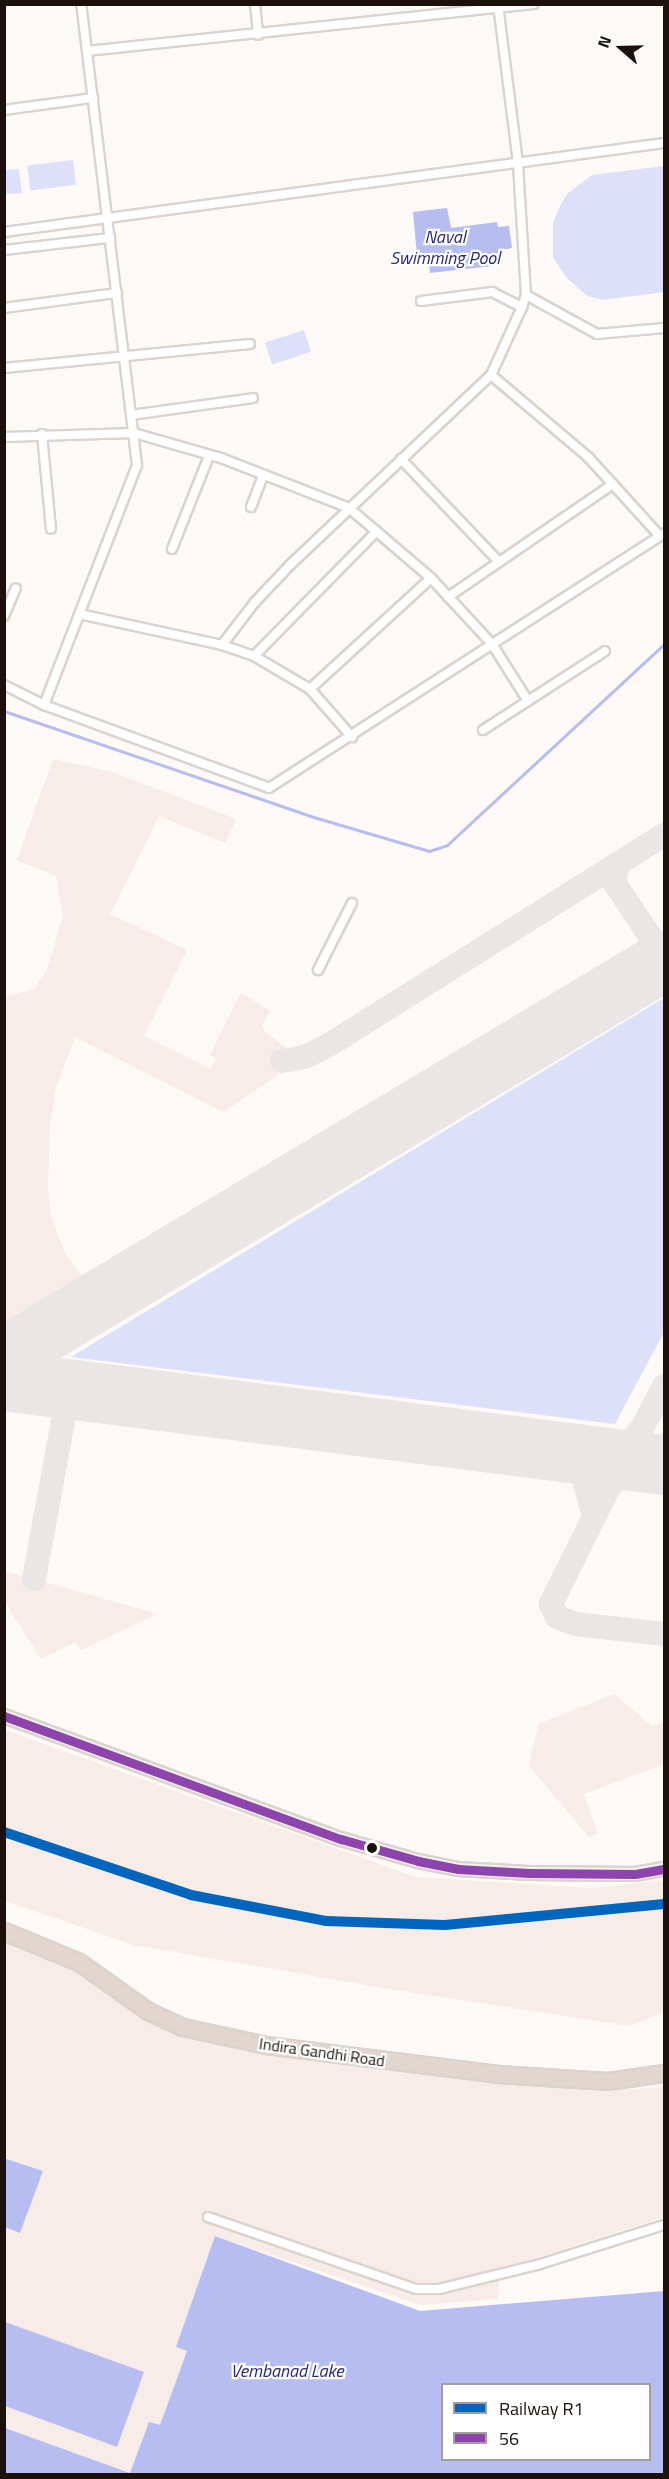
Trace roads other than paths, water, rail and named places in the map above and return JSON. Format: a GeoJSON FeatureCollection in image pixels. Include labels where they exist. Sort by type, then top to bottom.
{"type":"FeatureCollection","features":[{"type":"Feature","properties":{"kind":"highway","name":"Indira Gandhi Road"},"geometry":{"type":"LineString","coordinates":[[4,1931],[79,1962],[148,2011],[183,2026],[266,2045],[498,2074],[607,2081],[664,2073]]}},
{"type":"Feature","properties":{"kind":"street"},"geometry":{"type":"LineString","coordinates":[[44,705],[137,465],[81,4]]}},
{"type":"Feature","properties":{"kind":"street"},"geometry":{"type":"LineString","coordinates":[[255,4],[258,35]]}},
{"type":"Feature","properties":{"kind":"street"},"geometry":{"type":"LineString","coordinates":[[87,51],[258,35],[498,6],[534,4]]}},
{"type":"Feature","properties":{"kind":"street"},"geometry":{"type":"LineString","coordinates":[[222,645],[255,602],[348,508],[491,375],[522,307],[526,295],[518,163],[498,6]]}},
{"type":"Feature","properties":{"kind":"street"},"geometry":{"type":"LineString","coordinates":[[4,110],[93,98]]}},
{"type":"Feature","properties":{"kind":"street"},"geometry":{"type":"LineString","coordinates":[[4,232],[108,220],[664,143]]}},
{"type":"Feature","properties":{"kind":"street"},"geometry":{"type":"LineString","coordinates":[[4,250],[110,237]]}},
{"type":"Feature","properties":{"kind":"street"},"geometry":{"type":"LineString","coordinates":[[421,301],[492,292],[522,307]]}},
{"type":"Feature","properties":{"kind":"street"},"geometry":{"type":"LineString","coordinates":[[4,308],[117,293]]}},
{"type":"Feature","properties":{"kind":"street"},"geometry":{"type":"LineString","coordinates":[[526,295],[597,334],[664,328]]}},
{"type":"Feature","properties":{"kind":"street"},"geometry":{"type":"LineString","coordinates":[[4,368],[250,344]]}},
{"type":"Feature","properties":{"kind":"street"},"geometry":{"type":"LineString","coordinates":[[4,685],[44,705],[269,788],[352,737],[662,534],[579,449],[491,375]]}},
{"type":"Feature","properties":{"kind":"street"},"geometry":{"type":"LineString","coordinates":[[131,415],[253,398]]}},
{"type":"Feature","properties":{"kind":"street"},"geometry":{"type":"LineString","coordinates":[[4,437],[42,434],[134,433],[209,456],[348,508],[431,578],[492,644],[528,701]]}},
{"type":"Feature","properties":{"kind":"street"},"geometry":{"type":"LineString","coordinates":[[42,434],[51,529]]}},
{"type":"Feature","properties":{"kind":"street"},"geometry":{"type":"LineString","coordinates":[[172,549],[209,456]]}},
{"type":"Feature","properties":{"kind":"street"},"geometry":{"type":"LineString","coordinates":[[401,459],[499,562]]}},
{"type":"Feature","properties":{"kind":"street"},"geometry":{"type":"LineString","coordinates":[[251,507],[263,476]]}},
{"type":"Feature","properties":{"kind":"street"},"geometry":{"type":"LineString","coordinates":[[448,597],[613,484]]}},
{"type":"Feature","properties":{"kind":"street"},"geometry":{"type":"LineString","coordinates":[[254,656],[378,531]]}},
{"type":"Feature","properties":{"kind":"street"},"geometry":{"type":"LineString","coordinates":[[310,689],[431,578]]}},
{"type":"Feature","properties":{"kind":"street"},"geometry":{"type":"LineString","coordinates":[[4,616],[16,588]]}},
{"type":"Feature","properties":{"kind":"street"},"geometry":{"type":"LineString","coordinates":[[79,614],[222,645],[254,656],[310,689],[352,737]]}},
{"type":"Feature","properties":{"kind":"street"},"geometry":{"type":"LineString","coordinates":[[483,730],[604,651]]}},
{"type":"Feature","properties":{"kind":"street"},"geometry":{"type":"LineString","coordinates":[[318,970],[352,903]]}},
{"type":"Feature","properties":{"kind":"street"},"geometry":{"type":"LineString","coordinates":[[4,1716],[342,1839],[418,1861],[458,1869],[529,1873],[636,1874],[664,1869]]}},
{"type":"Feature","properties":{"kind":"street"},"geometry":{"type":"LineString","coordinates":[[208,2217],[416,2289],[438,2289],[537,2265],[664,2225]]}},
{"type":"Feature","properties":{"kind":"water","name":"Naval Swimming Pool"},"geometry":{"type":"Polygon","coordinates":[[[447,208],[451,228],[497,222],[498,227],[509,226],[512,248],[502,250],[501,265],[430,273],[429,265],[418,266],[413,212],[447,208]]]}},
{"type":"Feature","properties":{"kind":"water"},"geometry":{"type":"Polygon","coordinates":[[[4,2158],[43,2171],[20,2233],[5,2227],[4,2158]]]}},
{"type":"Feature","properties":{"kind":"water","name":"Vembanad Lake"},"geometry":{"type":"Polygon","coordinates":[[[215,2236],[420,2311],[664,2291],[664,2474],[5,2474],[5,2428],[130,2473],[149,2422],[160,2425],[187,2351],[176,2347],[215,2236]]]}},
{"type":"Feature","properties":{"kind":"water"},"geometry":{"type":"Polygon","coordinates":[[[5,2322],[144,2372],[117,2447],[5,2406],[5,2322]]]}},
{"type":"Feature","properties":{"kind":"waterway"},"geometry":{"type":"LineString","coordinates":[[4,711],[317,818],[429,851],[447,845],[664,644]]}},
{"type":"Feature","properties":{"kind":"rail line","name":"R1"},"geometry":{"type":"LineString","coordinates":[[4,1832],[191,1895],[326,1921],[445,1925],[664,1904]]}}]}
